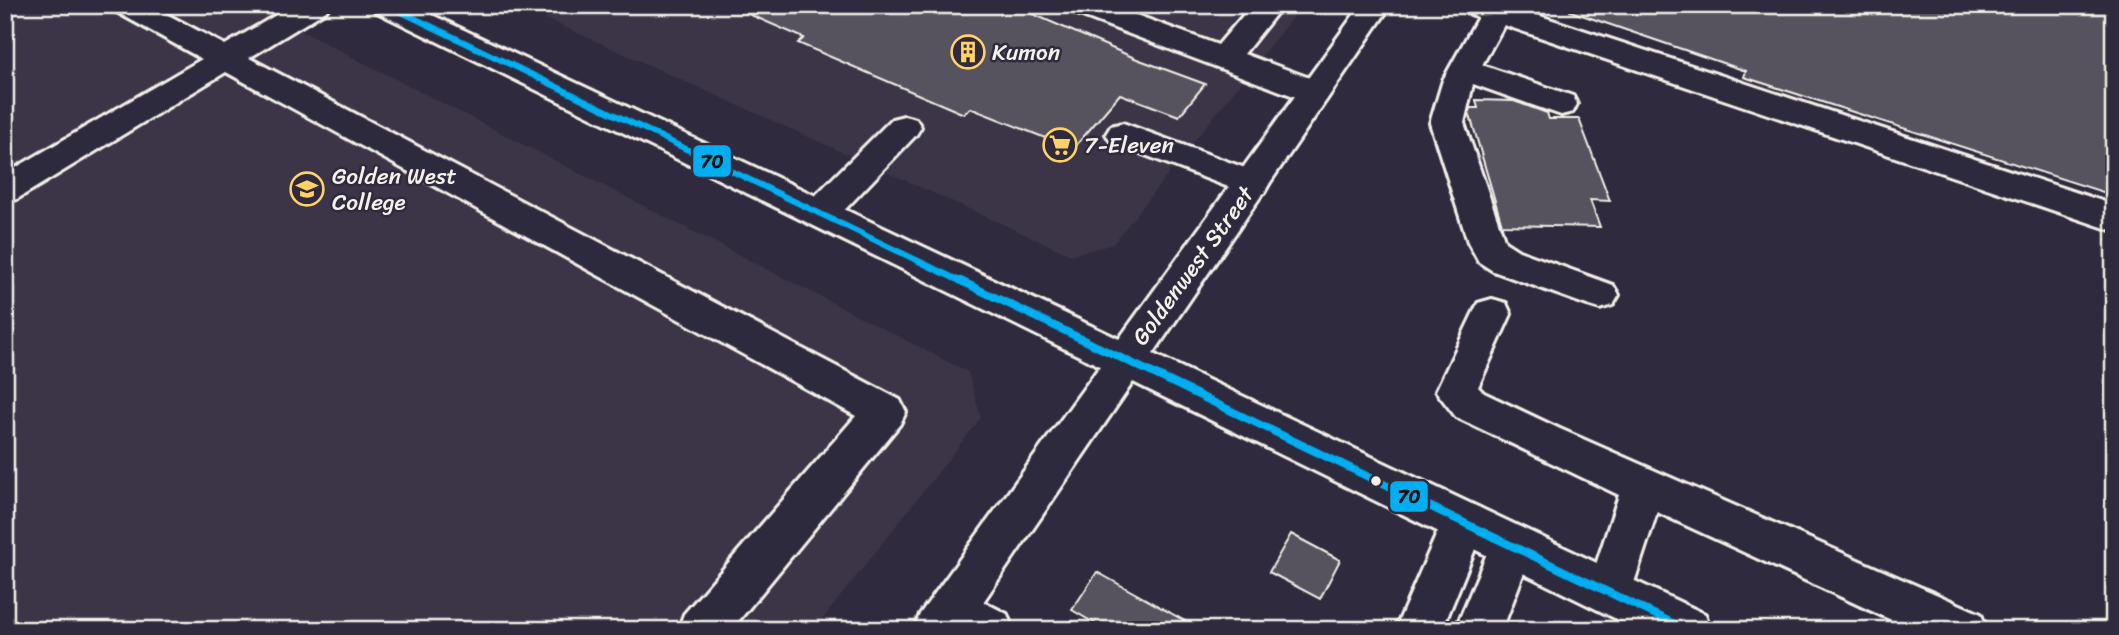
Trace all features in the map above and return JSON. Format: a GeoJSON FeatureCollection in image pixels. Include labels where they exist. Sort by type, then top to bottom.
{"type":"FeatureCollection","features":[{"type":"Feature","properties":{"kind":"main road"},"geometry":{"type":"LineString","coordinates":[[126,5],[885,412],[701,630]]}},
{"type":"Feature","properties":{"kind":"main road"},"geometry":{"type":"LineString","coordinates":[[5,190],[315,5]]}},
{"type":"Feature","properties":{"kind":"main road"},"geometry":{"type":"LineString","coordinates":[[386,5],[1688,630]]}},
{"type":"Feature","properties":{"kind":"main road"},"geometry":{"type":"LineString","coordinates":[[1080,5],[1315,92]]}},
{"type":"Feature","properties":{"kind":"main road"},"geometry":{"type":"LineString","coordinates":[[1224,58],[1268,5]]}},
{"type":"Feature","properties":{"kind":"main road","name":"Goldenwest Street"},"geometry":{"type":"LineString","coordinates":[[960,623],[1125,360],[1376,5]]}},
{"type":"Feature","properties":{"kind":"main road"},"geometry":{"type":"LineString","coordinates":[[1600,295],[1506,261],[1492,252],[1486,242],[1447,123],[1448,110],[1465,70],[1499,10],[2114,218]]}},
{"type":"Feature","properties":{"kind":"main road"},"geometry":{"type":"LineString","coordinates":[[1465,70],[1561,104]]}},
{"type":"Feature","properties":{"kind":"main road"},"geometry":{"type":"LineString","coordinates":[[820,214],[904,127]]}},
{"type":"Feature","properties":{"kind":"main road"},"geometry":{"type":"LineString","coordinates":[[1122,134],[1252,184]]}},
{"type":"Feature","properties":{"kind":"main road"},"geometry":{"type":"LineString","coordinates":[[1492,314],[1456,391],[1470,405],[1964,630]]}},
{"type":"Feature","properties":{"kind":"main road"},"geometry":{"type":"LineString","coordinates":[[1610,592],[1643,486]]}},
{"type":"Feature","properties":{"kind":"main road"},"geometry":{"type":"LineString","coordinates":[[1418,630],[1464,522]]}},
{"type":"Feature","properties":{"kind":"main road"},"geometry":{"type":"LineString","coordinates":[[1478,630],[1512,545]]}},
{"type":"Feature","properties":{"kind":"shaded area","name":"Golden West College"},"geometry":{"type":"Polygon","coordinates":[[[5,5],[251,5],[968,372],[981,418],[814,630],[5,630],[5,5]]]}},
{"type":"Feature","properties":{"kind":"shaded area"},"geometry":{"type":"Polygon","coordinates":[[[515,5],[1302,5],[1113,244],[1071,255],[515,5]]]}},
{"type":"Feature","properties":{"kind":"building"},"geometry":{"type":"Polygon","coordinates":[[[728,5],[1012,5],[1137,59],[1205,84],[1179,116],[1120,94],[1073,149],[970,108],[964,114],[798,43],[804,38],[728,5]]]}},
{"type":"Feature","properties":{"kind":"building"},"geometry":{"type":"Polygon","coordinates":[[[1571,5],[2114,5],[2114,186],[2109,184],[2109,194],[1744,77],[1746,71],[1570,11],[1571,5]]]}},
{"type":"Feature","properties":{"kind":"building"},"geometry":{"type":"Polygon","coordinates":[[[1476,100],[1514,101],[1547,113],[1549,119],[1579,119],[1610,201],[1590,200],[1600,227],[1502,225],[1469,112],[1470,108],[1478,108],[1476,100]]]}},
{"type":"Feature","properties":{"kind":"building"},"geometry":{"type":"Polygon","coordinates":[[[1291,534],[1340,560],[1320,599],[1269,572],[1291,534]]]}},
{"type":"Feature","properties":{"kind":"building"},"geometry":{"type":"Polygon","coordinates":[[[1097,572],[1201,630],[1106,630],[1072,610],[1097,572]]]}},
{"type":"Feature","properties":{"kind":"transit line","name":"70"},"geometry":{"type":"LineString","coordinates":[[387,5],[1687,630]]}},
{"type":"Feature","properties":{"kind":"place","name":"Kumon"},"geometry":{"type":"Point","coordinates":[968,52]}},
{"type":"Feature","properties":{"kind":"place","name":"7-Eleven"},"geometry":{"type":"Point","coordinates":[1060,145]}},
{"type":"Feature","properties":{"kind":"place","name":"Golden West College"},"geometry":{"type":"Point","coordinates":[307,189]}}]}
